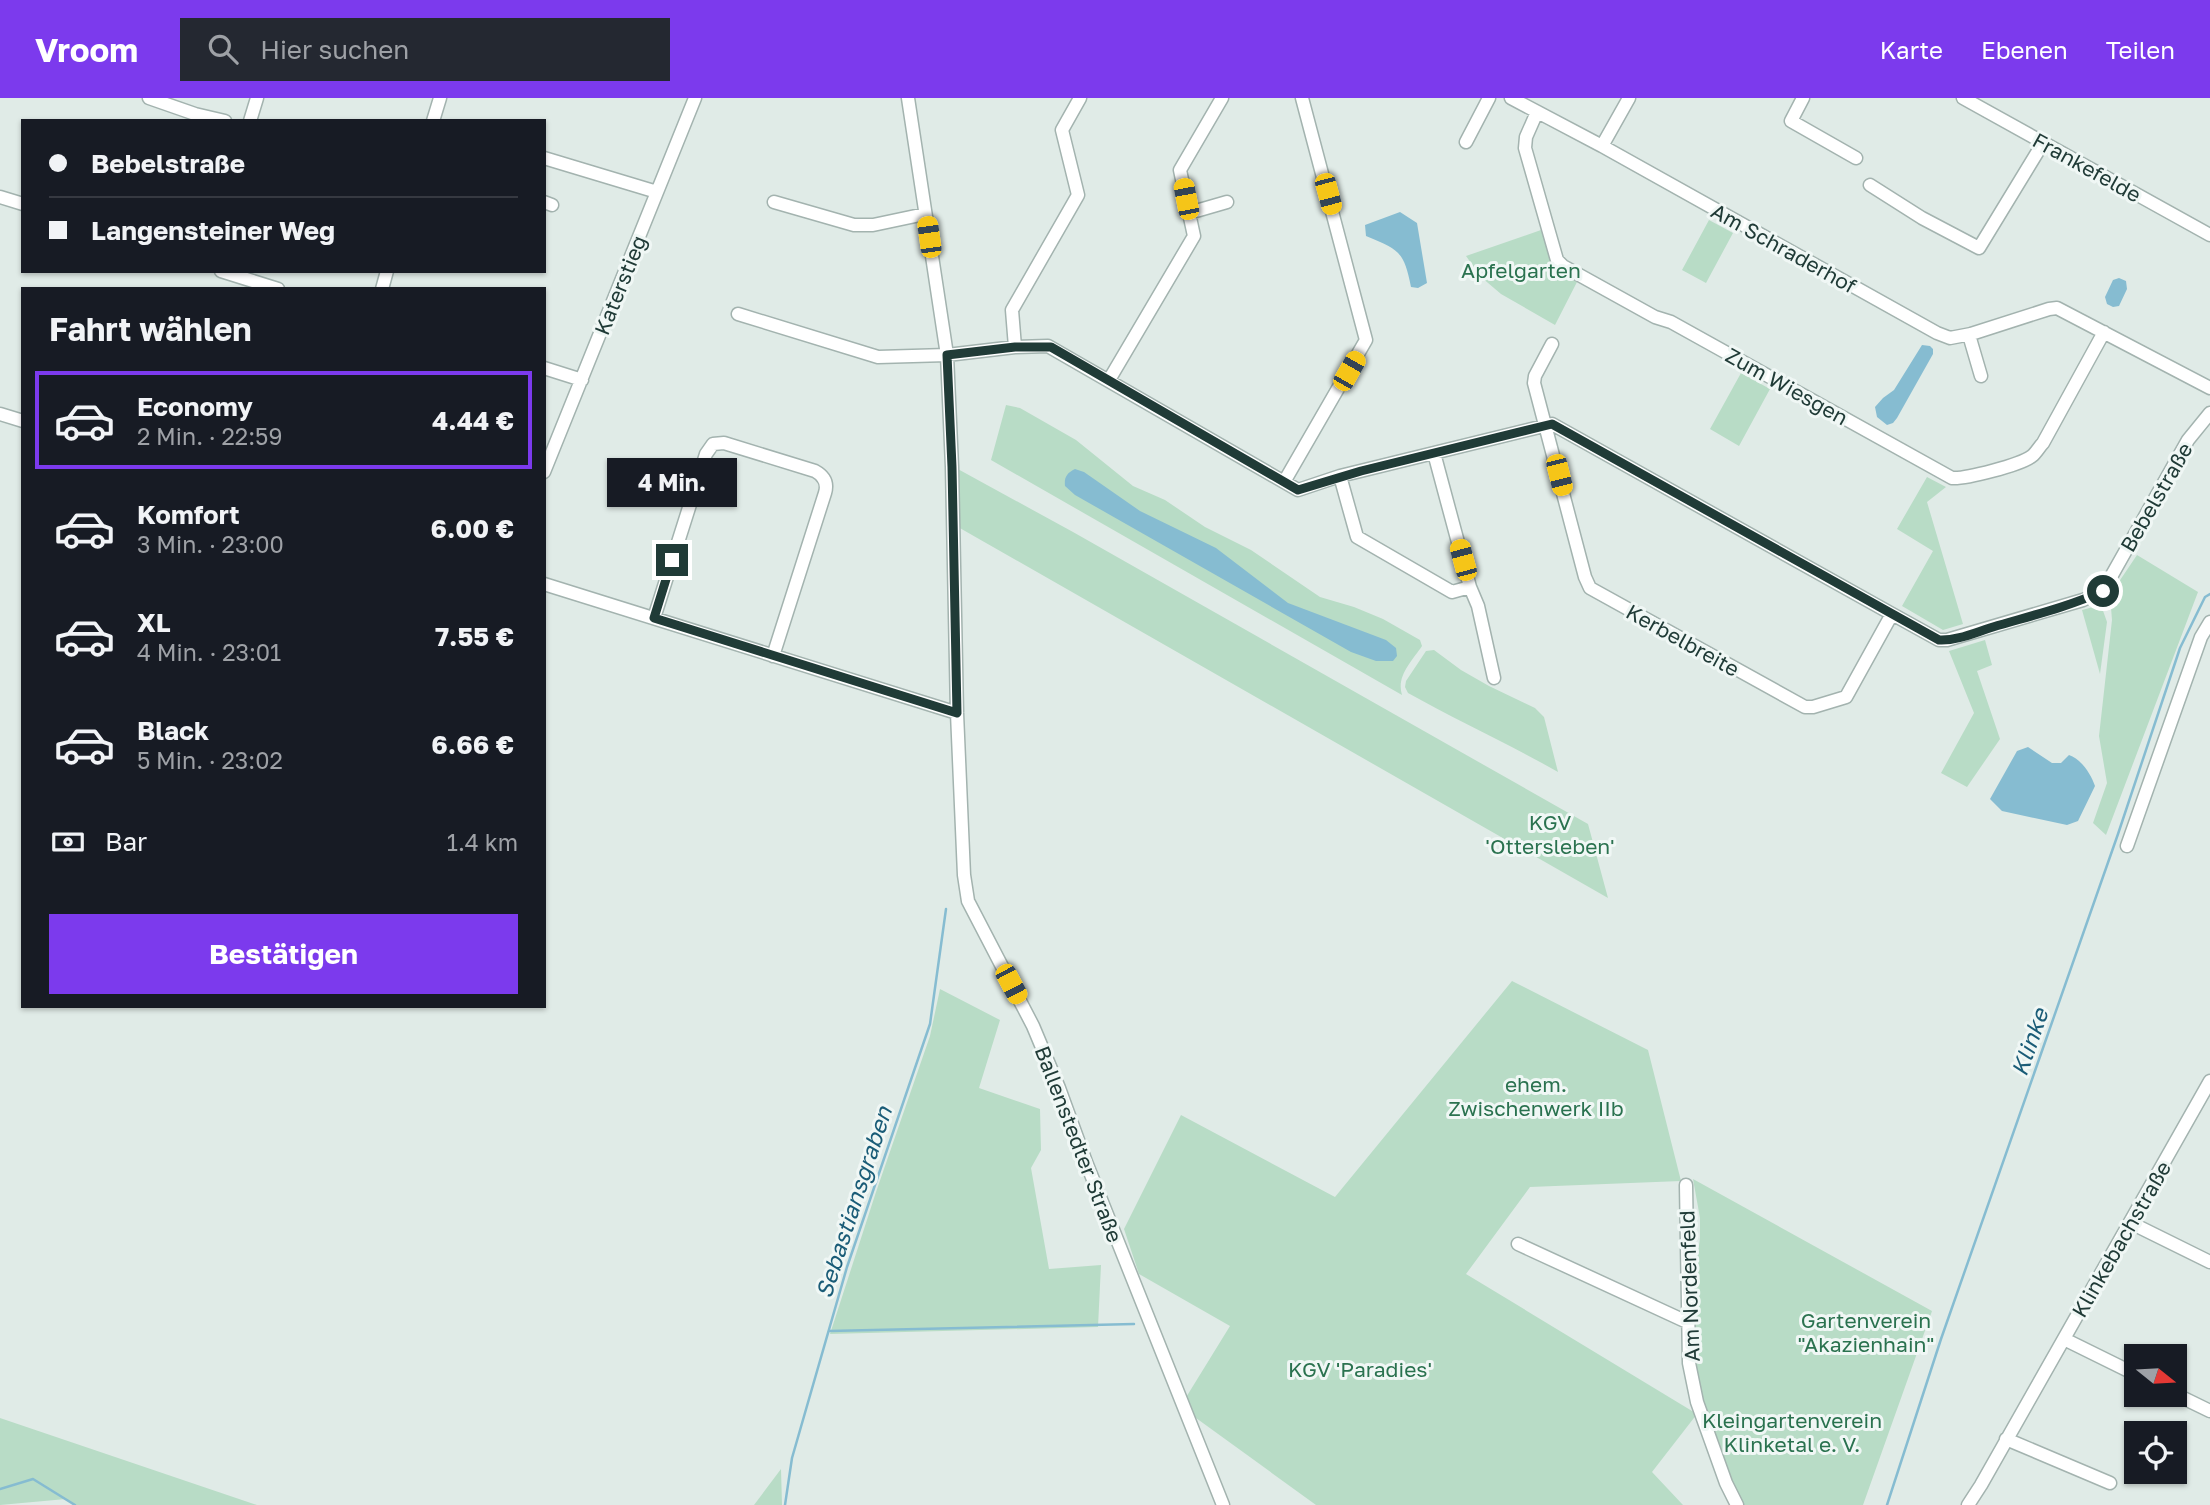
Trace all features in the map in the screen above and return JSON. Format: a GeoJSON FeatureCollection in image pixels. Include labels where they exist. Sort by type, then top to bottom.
{"type":"FeatureCollection","features":[{"type":"Feature","properties":{"kind":"street"},"geometry":{"type":"LineString","coordinates":[[149,98],[216,119]]}},
{"type":"Feature","properties":{"kind":"street"},"geometry":{"type":"LineString","coordinates":[[251,119],[257,98]]}},
{"type":"Feature","properties":{"kind":"street"},"geometry":{"type":"LineString","coordinates":[[434,119],[440,98]]}},
{"type":"Feature","properties":{"kind":"street","name":"Katerstieg"},"geometry":{"type":"LineString","coordinates":[[546,467],[695,98]]}},
{"type":"Feature","properties":{"kind":"street","name":"Ballenstedter Straße"},"geometry":{"type":"LineString","coordinates":[[908,98],[947,355],[957,713],[964,875],[968,901],[1033,1026],[1059,1088],[1218,1503]]}},
{"type":"Feature","properties":{"kind":"street"},"geometry":{"type":"LineString","coordinates":[[1015,347],[1012,310],[1078,195],[1062,130],[1080,98]]}},
{"type":"Feature","properties":{"kind":"street"},"geometry":{"type":"LineString","coordinates":[[1109,380],[1194,236],[1180,170],[1222,98]]}},
{"type":"Feature","properties":{"kind":"street"},"geometry":{"type":"LineString","coordinates":[[1284,482],[1366,340],[1302,98]]}},
{"type":"Feature","properties":{"kind":"street"},"geometry":{"type":"LineString","coordinates":[[1466,142],[1489,98]]}},
{"type":"Feature","properties":{"kind":"street","name":"Am Schraderhof"},"geometry":{"type":"LineString","coordinates":[[1511,98],[1937,333],[1950,338],[1969,335],[2057,308],[2210,388]]}},
{"type":"Feature","properties":{"kind":"street"},"geometry":{"type":"LineString","coordinates":[[1602,146],[1629,98]]}},
{"type":"Feature","properties":{"kind":"street"},"geometry":{"type":"LineString","coordinates":[[1803,98],[1791,121],[1856,158]]}},
{"type":"Feature","properties":{"kind":"street","name":"Frankefelde"},"geometry":{"type":"LineString","coordinates":[[1963,98],[2210,235]]}},
{"type":"Feature","properties":{"kind":"street","name":"Zum Wiesgen"},"geometry":{"type":"LineString","coordinates":[[1537,112],[1526,137],[1525,148],[1557,260],[1563,266],[1655,317],[1683,328],[1952,478],[1961,479],[2031,456],[2043,443],[2104,332]]}},
{"type":"Feature","properties":{"kind":"street"},"geometry":{"type":"LineString","coordinates":[[1870,185],[1922,218],[1979,248],[2043,143]]}},
{"type":"Feature","properties":{"kind":"street"},"geometry":{"type":"LineString","coordinates":[[546,159],[657,192]]}},
{"type":"Feature","properties":{"kind":"street"},"geometry":{"type":"LineString","coordinates":[[0,197],[21,203]]}},
{"type":"Feature","properties":{"kind":"street"},"geometry":{"type":"LineString","coordinates":[[774,202],[854,225],[873,225],[925,214]]}},
{"type":"Feature","properties":{"kind":"street"},"geometry":{"type":"LineString","coordinates":[[1189,213],[1227,202]]}},
{"type":"Feature","properties":{"kind":"street"},"geometry":{"type":"LineString","coordinates":[[227,273],[272,287]]}},
{"type":"Feature","properties":{"kind":"street"},"geometry":{"type":"LineString","coordinates":[[738,314],[878,357],[1051,347],[1298,490],[1546,424],[1534,383],[1552,344]]}},
{"type":"Feature","properties":{"kind":"street"},"geometry":{"type":"LineString","coordinates":[[1969,335],[1981,376]]}},
{"type":"Feature","properties":{"kind":"street"},"geometry":{"type":"LineString","coordinates":[[546,369],[582,380]]}},
{"type":"Feature","properties":{"kind":"street","name":"Bebelstraße"},"geometry":{"type":"LineString","coordinates":[[1546,424],[1552,424],[1939,640],[1947,640],[2083,600],[2103,591],[2188,440],[2210,413]]}},
{"type":"Feature","properties":{"kind":"street"},"geometry":{"type":"LineString","coordinates":[[0,414],[21,420]]}},
{"type":"Feature","properties":{"kind":"street","name":"Kerbelbreite"},"geometry":{"type":"LineString","coordinates":[[1546,424],[1590,588],[1686,642],[1805,707],[1812,707],[1846,697],[1892,614]]}},
{"type":"Feature","properties":{"kind":"street"},"geometry":{"type":"LineString","coordinates":[[654,618],[710,447],[718,442],[815,471],[822,475],[826,484],[825,493],[773,656]]}},
{"type":"Feature","properties":{"kind":"street"},"geometry":{"type":"LineString","coordinates":[[1434,453],[1470,587],[1478,606],[1494,678]]}},
{"type":"Feature","properties":{"kind":"street"},"geometry":{"type":"LineString","coordinates":[[1340,477],[1357,537],[1452,592],[1470,587]]}},
{"type":"Feature","properties":{"kind":"street"},"geometry":{"type":"LineString","coordinates":[[546,585],[957,713]]}},
{"type":"Feature","properties":{"kind":"street"},"geometry":{"type":"LineString","coordinates":[[2127,846],[2201,636],[2210,622]]}},
{"type":"Feature","properties":{"kind":"street","name":"Klinkebachstraße"},"geometry":{"type":"LineString","coordinates":[[1968,1505],[2208,1088]]}},
{"type":"Feature","properties":{"kind":"street","name":"Am Nordenfeld"},"geometry":{"type":"LineString","coordinates":[[1686,1185],[1689,1363],[1698,1402],[1726,1483],[1737,1505]]}},
{"type":"Feature","properties":{"kind":"street"},"geometry":{"type":"LineString","coordinates":[[2131,1223],[2210,1262]]}},
{"type":"Feature","properties":{"kind":"street"},"geometry":{"type":"LineString","coordinates":[[1518,1244],[1687,1322]]}},
{"type":"Feature","properties":{"kind":"street"},"geometry":{"type":"LineString","coordinates":[[2064,1339],[2124,1369]]}},
{"type":"Feature","properties":{"kind":"street"},"geometry":{"type":"LineString","coordinates":[[2188,1400],[2210,1411]]}},
{"type":"Feature","properties":{"kind":"street"},"geometry":{"type":"LineString","coordinates":[[2006,1439],[2110,1483]]}},
{"type":"Feature","properties":{"kind":"green space"},"geometry":{"type":"Polygon","coordinates":[[[1709,220],[1733,233],[1706,283],[1682,270],[1709,220]]]}},
{"type":"Feature","properties":{"kind":"green space","name":"Apfelgarten"},"geometry":{"type":"Polygon","coordinates":[[[1541,230],[1554,270],[1577,282],[1555,325],[1501,294],[1481,277],[1466,256],[1541,230]]]}},
{"type":"Feature","properties":{"kind":"green space"},"geometry":{"type":"Polygon","coordinates":[[[1741,373],[1770,389],[1739,446],[1710,429],[1741,373]]]}},
{"type":"Feature","properties":{"kind":"green space"},"geometry":{"type":"Polygon","coordinates":[[[1006,405],[1020,408],[1076,440],[1133,486],[1165,500],[1205,527],[1251,550],[1320,597],[1383,619],[1420,640],[1422,646],[1401,681],[1402,695],[991,460],[1006,405]]]}},
{"type":"Feature","properties":{"kind":"green space","name":"KGV 'Ottersleben'"},"geometry":{"type":"Polygon","coordinates":[[[956,468],[1588,824],[1608,898],[958,527],[956,468]]]}},
{"type":"Feature","properties":{"kind":"green space"},"geometry":{"type":"Polygon","coordinates":[[[1927,477],[1946,487],[1927,502],[1963,624],[1943,630],[1902,606],[1933,551],[1897,529],[1927,477]]]}},
{"type":"Feature","properties":{"kind":"green space"},"geometry":{"type":"Polygon","coordinates":[[[2137,555],[2198,592],[2106,835],[2093,823],[2107,783],[2099,736],[2112,620],[2110,595],[2137,555]]]}},
{"type":"Feature","properties":{"kind":"green space"},"geometry":{"type":"Polygon","coordinates":[[[2101,605],[2107,622],[2100,674],[2082,610],[2101,605]]]}},
{"type":"Feature","properties":{"kind":"green space"},"geometry":{"type":"Polygon","coordinates":[[[1985,640],[1992,665],[1977,671],[2000,739],[1967,787],[1941,773],[1974,713],[1949,651],[1985,640]]]}},
{"type":"Feature","properties":{"kind":"green space"},"geometry":{"type":"Polygon","coordinates":[[[1434,650],[1461,670],[1535,708],[1544,717],[1558,772],[1408,693],[1406,681],[1426,651],[1434,650]]]}},
{"type":"Feature","properties":{"kind":"green space","name":"KGV 'Paradies'"},"geometry":{"type":"Polygon","coordinates":[[[1512,981],[1648,1050],[1681,1181],[1530,1187],[1466,1274],[1697,1414],[1652,1472],[1683,1505],[1316,1505],[1196,1418],[1194,1422],[1185,1399],[1230,1326],[1139,1274],[1124,1229],[1181,1115],[1335,1197],[1512,981]]]}},
{"type":"Feature","properties":{"kind":"green space"},"geometry":{"type":"Polygon","coordinates":[[[940,989],[1000,1020],[979,1088],[1040,1109],[1041,1150],[1031,1168],[1049,1269],[1101,1265],[1098,1327],[830,1334],[930,1036],[940,989]]]}},
{"type":"Feature","properties":{"kind":"green space"},"geometry":{"type":"Polygon","coordinates":[[[1693,1179],[1932,1311],[1863,1505],[1742,1505],[1702,1403],[1693,1360],[1693,1290],[1700,1218],[1693,1179]]]}},
{"type":"Feature","properties":{"kind":"green space"},"geometry":{"type":"Polygon","coordinates":[[[0,1418],[257,1505],[75,1505],[66,1499],[0,1505],[0,1418]]]}},
{"type":"Feature","properties":{"kind":"green space"},"geometry":{"type":"Polygon","coordinates":[[[781,1469],[782,1505],[754,1505],[781,1469]]]}},
{"type":"Feature","properties":{"kind":"water"},"geometry":{"type":"Polygon","coordinates":[[[1400,212],[1417,223],[1427,283],[1418,288],[1411,287],[1406,266],[1398,253],[1366,236],[1365,225],[1400,212]]]}},
{"type":"Feature","properties":{"kind":"water"},"geometry":{"type":"Polygon","coordinates":[[[2119,278],[2126,281],[2127,289],[2119,306],[2113,307],[2107,304],[2105,297],[2113,280],[2119,278]]]}},
{"type":"Feature","properties":{"kind":"water"},"geometry":{"type":"Polygon","coordinates":[[[1922,345],[1930,346],[1933,354],[1897,418],[1887,425],[1877,417],[1875,407],[1894,390],[1922,345]]]}},
{"type":"Feature","properties":{"kind":"water"},"geometry":{"type":"Polygon","coordinates":[[[1075,469],[1084,472],[1140,511],[1216,548],[1288,603],[1386,640],[1396,648],[1397,656],[1393,661],[1376,661],[1351,652],[1075,495],[1065,483],[1067,476],[1075,469]]]}},
{"type":"Feature","properties":{"kind":"water"},"geometry":{"type":"Polygon","coordinates":[[[2028,747],[2052,763],[2061,763],[2069,755],[2078,760],[2088,772],[2095,786],[2078,821],[2067,825],[2002,811],[1990,799],[2017,751],[2028,747]]]}},
{"type":"Feature","properties":{"kind":"waterway","name":"Klinke"},"geometry":{"type":"LineString","coordinates":[[1887,1505],[1941,1339],[2118,834],[2180,648],[2205,597],[2210,594]]}},
{"type":"Feature","properties":{"kind":"waterway","name":"Sebastiansgraben"},"geometry":{"type":"LineString","coordinates":[[785,1505],[792,1458],[847,1267],[930,1024],[946,909]]}},
{"type":"Feature","properties":{"kind":"waterway"},"geometry":{"type":"LineString","coordinates":[[829,1331],[1134,1324]]}},
{"type":"Feature","properties":{"kind":"waterway"},"geometry":{"type":"LineString","coordinates":[[0,1489],[33,1479],[75,1505]]}},
{"type":"Feature","properties":{"kind":"route"},"geometry":{"type":"LineString","coordinates":[[672,560],[654,618],[957,713],[947,355],[1045,346],[1109,380],[1298,490],[1361,471],[1552,424],[1939,640],[1969,634],[2083,600],[2103,591]]}},
{"type":"Feature","properties":{"kind":"park label","name":"ehem. Zwischenwerk IIb"},"geometry":{"type":"Point","coordinates":[1536,1096]}},
{"type":"Feature","properties":{"kind":"park label","name":"Gartenverein \"Akazienhain\""},"geometry":{"type":"Point","coordinates":[1866,1332]}},
{"type":"Feature","properties":{"kind":"park label","name":"Kleingartenverein Klinketal e. V."},"geometry":{"type":"Point","coordinates":[1792,1432]}}]}
